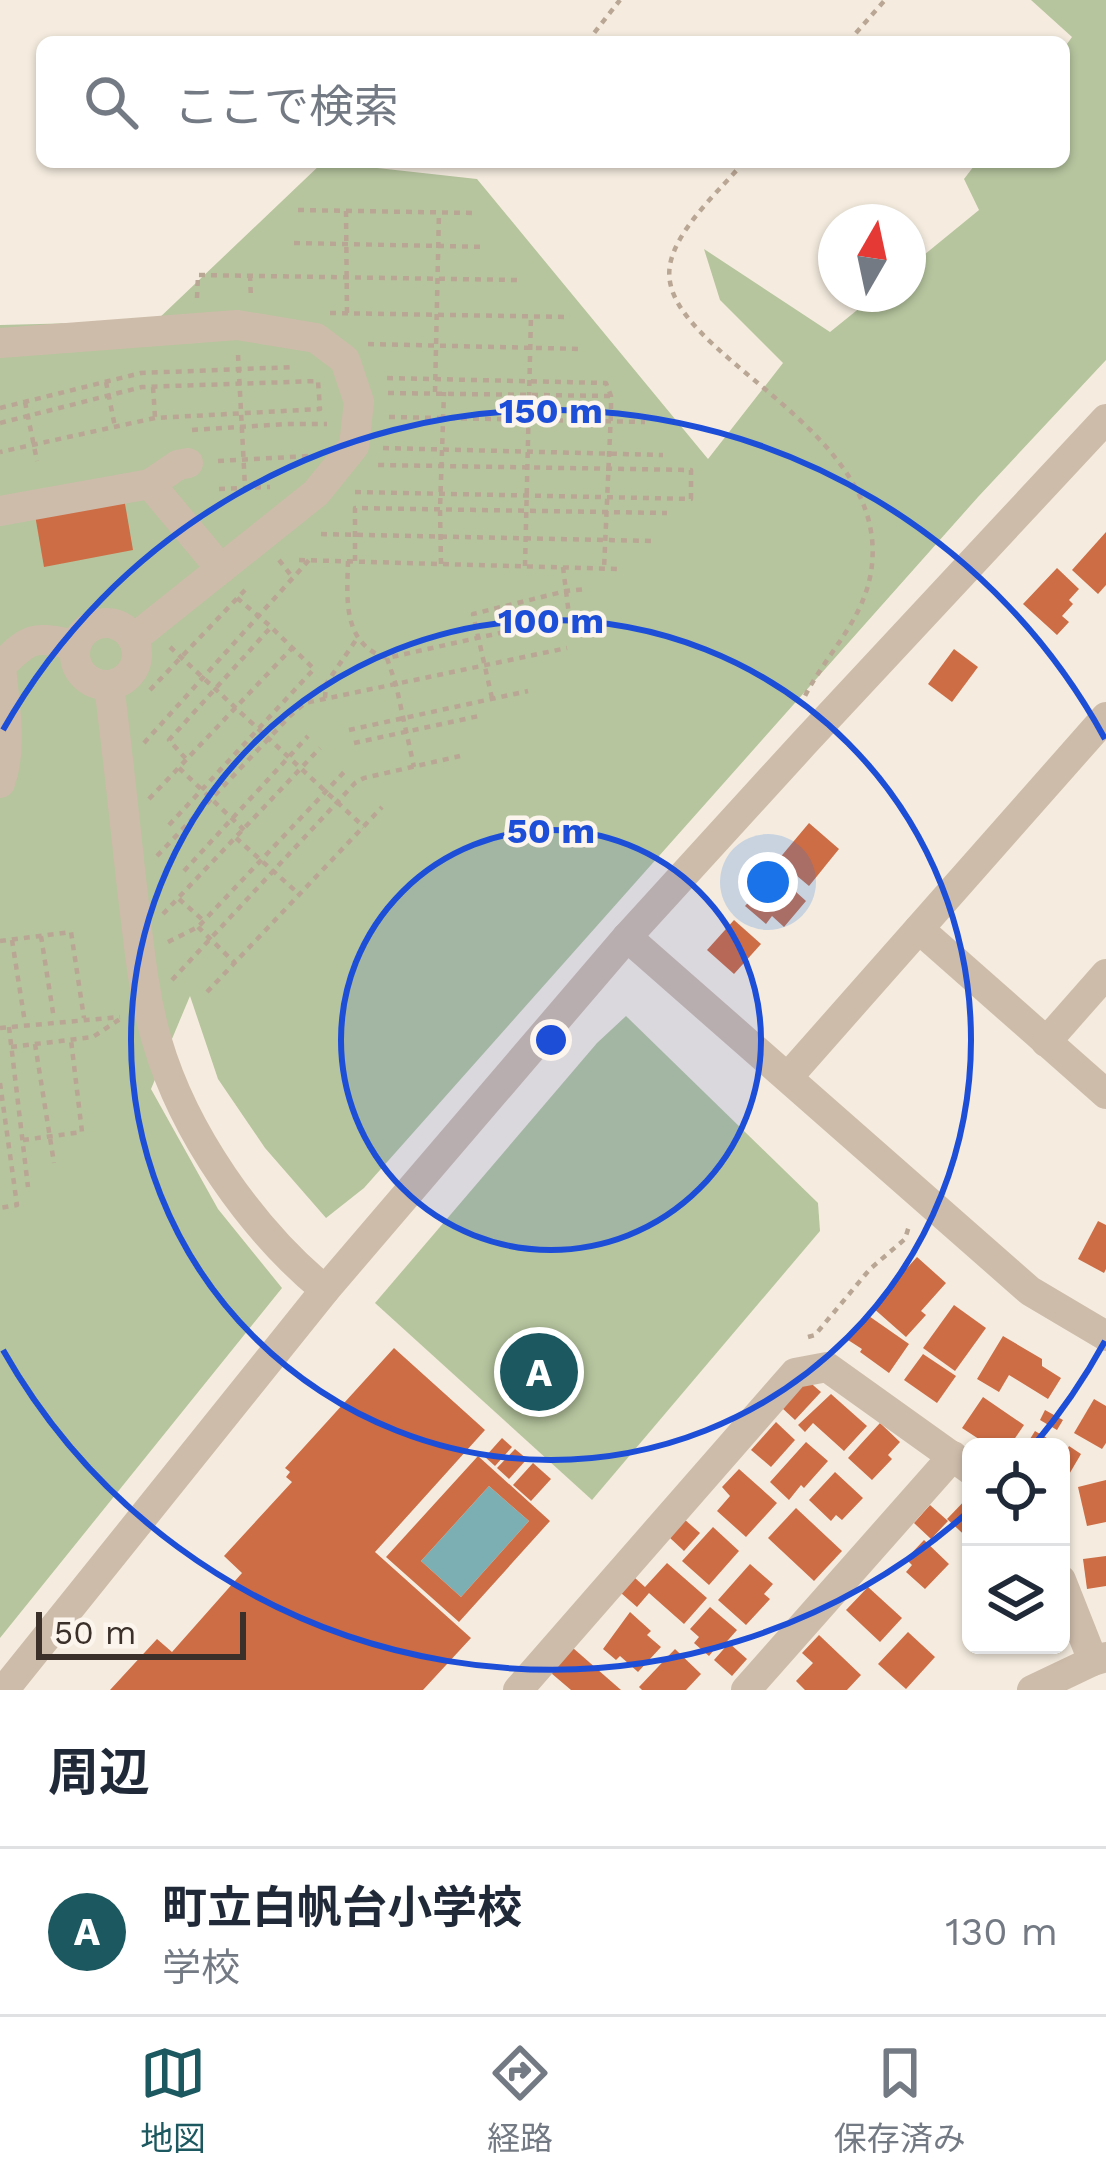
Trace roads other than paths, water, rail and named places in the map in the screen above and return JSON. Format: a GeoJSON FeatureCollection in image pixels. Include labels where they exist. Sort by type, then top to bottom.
{"type":"FeatureCollection","features":[{"type":"Feature","properties":{"kind":"street"},"geometry":{"type":"LineString","coordinates":[[0,343],[237,325],[316,338],[345,360],[358,392],[361,438],[316,493],[133,639]]}},
{"type":"Feature","properties":{"kind":"street"},"geometry":{"type":"LineString","coordinates":[[4,1690],[325,1290],[628,937],[1106,419]]}},
{"type":"Feature","properties":{"kind":"street"},"geometry":{"type":"LineString","coordinates":[[0,511],[150,484],[178,464],[188,463]]}},
{"type":"Feature","properties":{"kind":"street"},"geometry":{"type":"LineString","coordinates":[[150,484],[221,568]]}},
{"type":"Feature","properties":{"kind":"street"},"geometry":{"type":"LineString","coordinates":[[107,623],[126,630],[137,649],[134,669],[109,685],[89,680],[77,664],[76,645],[88,629],[107,623]]}},
{"type":"Feature","properties":{"kind":"street"},"geometry":{"type":"LineString","coordinates":[[0,783],[6,767],[1,666],[6,646],[40,638],[76,645]]}},
{"type":"Feature","properties":{"kind":"street"},"geometry":{"type":"LineString","coordinates":[[109,685],[145,987],[169,1077],[190,1123],[241,1202],[325,1290]]}},
{"type":"Feature","properties":{"kind":"street"},"geometry":{"type":"LineString","coordinates":[[788,1077],[1106,717]]}},
{"type":"Feature","properties":{"kind":"street"},"geometry":{"type":"LineString","coordinates":[[919,928],[1106,1094]]}},
{"type":"Feature","properties":{"kind":"street"},"geometry":{"type":"LineString","coordinates":[[628,937],[1030,1292],[1106,1336]]}},
{"type":"Feature","properties":{"kind":"street"},"geometry":{"type":"LineString","coordinates":[[1046,1042],[1106,974]]}},
{"type":"Feature","properties":{"kind":"street"},"geometry":{"type":"LineString","coordinates":[[518,1690],[795,1373],[826,1367],[962,1463],[746,1690]]}},
{"type":"Feature","properties":{"kind":"street"},"geometry":{"type":"LineString","coordinates":[[1032,1690],[1100,1659],[1070,1598]]}},
{"type":"Feature","properties":{"kind":"water"},"geometry":{"type":"Polygon","coordinates":[[[489,1486],[529,1521],[461,1597],[421,1561],[489,1486]]]}},
{"type":"Feature","properties":{"kind":"place","name":"町立白帆台小学校"},"geometry":{"type":"Point","coordinates":[539,1372]}}]}
